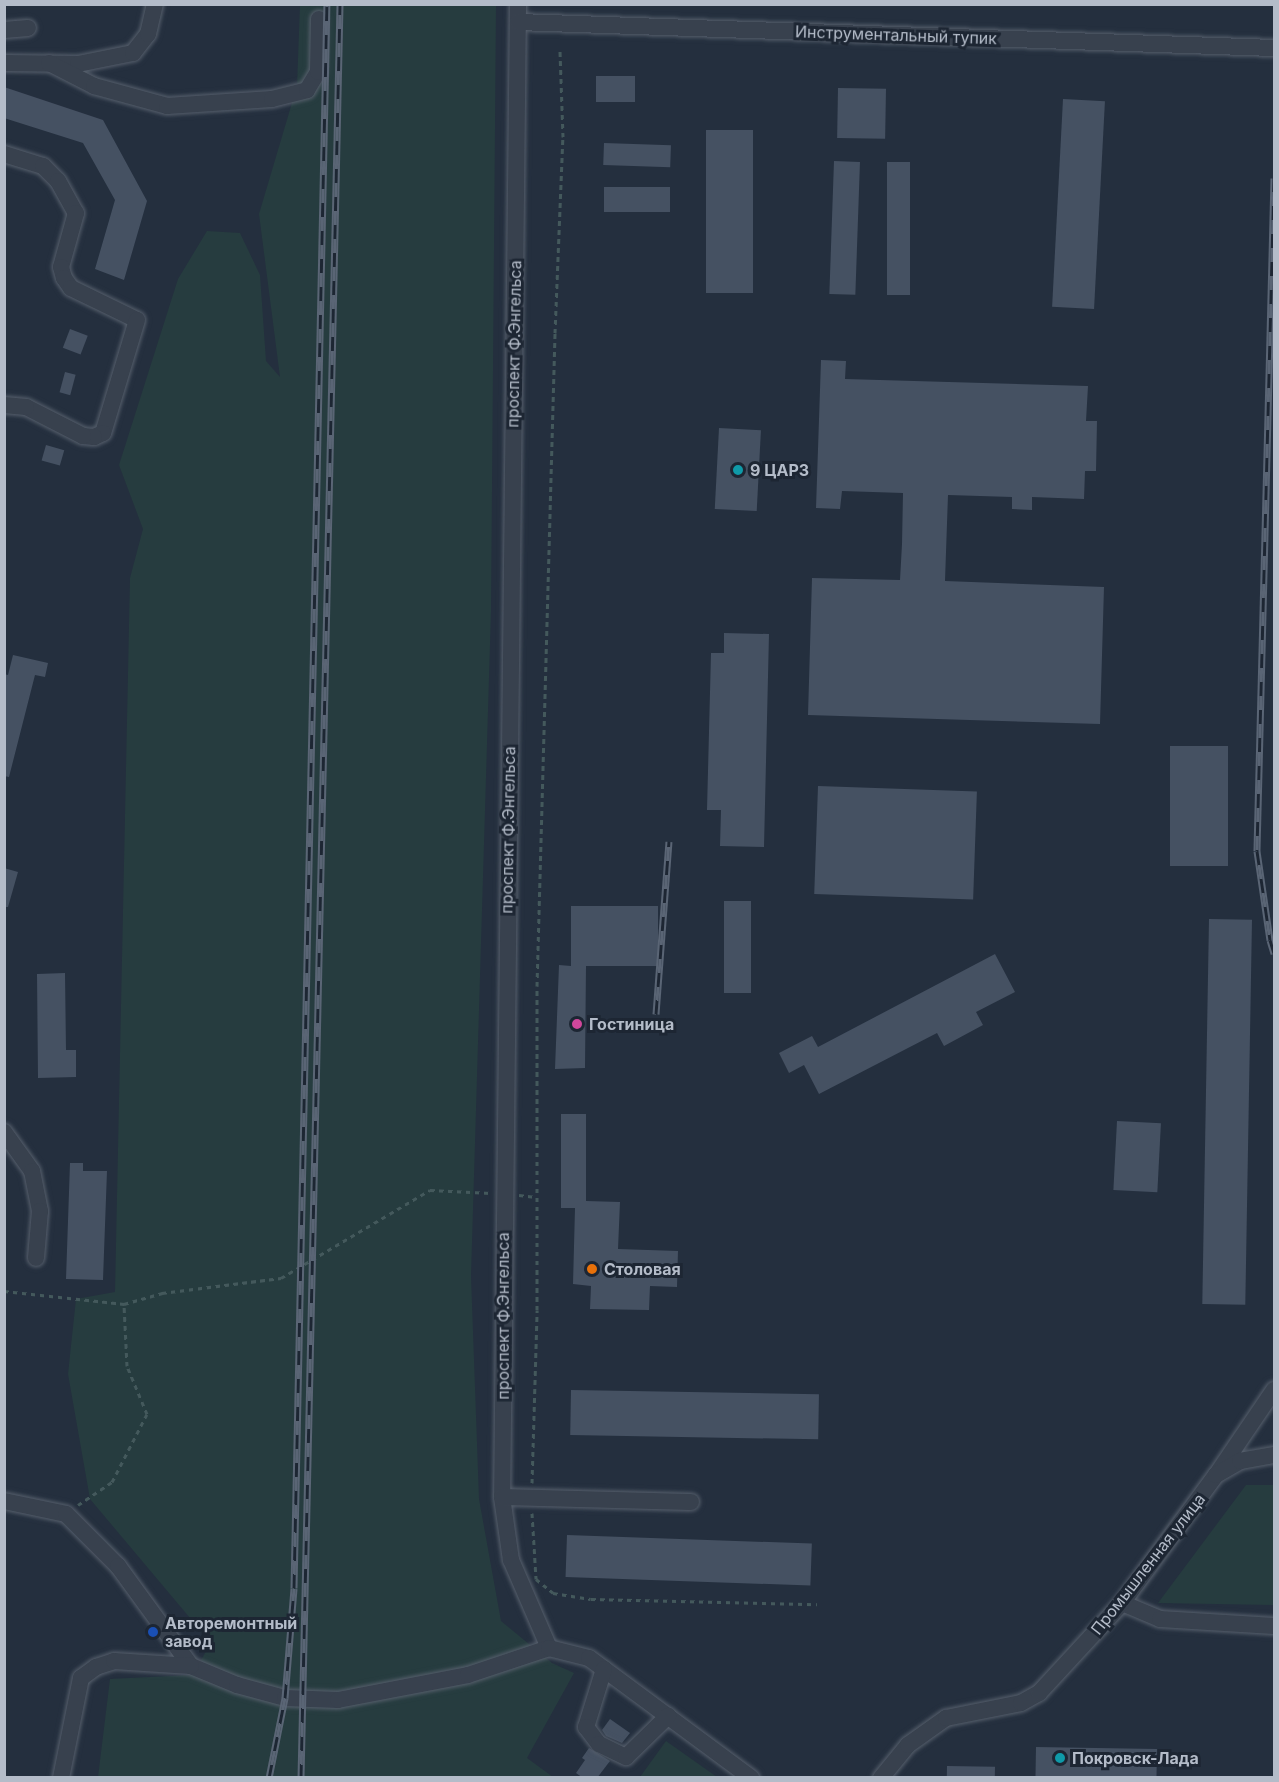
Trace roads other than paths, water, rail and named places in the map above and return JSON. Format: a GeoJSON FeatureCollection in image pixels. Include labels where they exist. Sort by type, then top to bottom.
{"type":"FeatureCollection","features":[{"type":"Feature","properties":{"kind":"street"},"geometry":{"type":"LineString","coordinates":[[4,63],[78,64],[133,53],[148,34],[155,4]]}},
{"type":"Feature","properties":{"kind":"street","name":"проспект Ф.Энгельса"},"geometry":{"type":"LineString","coordinates":[[518,4],[502,1497],[511,1560],[549,1648]]}},
{"type":"Feature","properties":{"kind":"street"},"geometry":{"type":"LineString","coordinates":[[49,63],[94,86],[167,106],[272,99],[307,90],[318,72],[319,19]]}},
{"type":"Feature","properties":{"kind":"street","name":"Инструментальный тупик"},"geometry":{"type":"LineString","coordinates":[[518,22],[1275,48]]}},
{"type":"Feature","properties":{"kind":"street"},"geometry":{"type":"LineString","coordinates":[[4,30],[28,28]]}},
{"type":"Feature","properties":{"kind":"street"},"geometry":{"type":"LineString","coordinates":[[4,154],[43,166],[58,182],[76,213],[61,267],[64,278],[71,288],[137,320],[103,433],[94,437],[83,436],[26,407],[4,405]]}},
{"type":"Feature","properties":{"kind":"street"},"geometry":{"type":"LineString","coordinates":[[4,1132],[32,1171],[39,1211],[36,1258]]}},
{"type":"Feature","properties":{"kind":"street"},"geometry":{"type":"LineString","coordinates":[[1216,1475],[1275,1390]]}},
{"type":"Feature","properties":{"kind":"street","name":"Промышленная улица"},"geometry":{"type":"LineString","coordinates":[[881,1778],[908,1745],[946,1718],[1021,1703],[1039,1693],[1122,1603],[1216,1475],[1240,1461],[1275,1455]]}},
{"type":"Feature","properties":{"kind":"street"},"geometry":{"type":"LineString","coordinates":[[502,1497],[691,1502]]}},
{"type":"Feature","properties":{"kind":"street"},"geometry":{"type":"LineString","coordinates":[[4,1501],[66,1514],[118,1566],[191,1666]]}},
{"type":"Feature","properties":{"kind":"street"},"geometry":{"type":"LineString","coordinates":[[1122,1603],[1160,1619],[1275,1626]]}},
{"type":"Feature","properties":{"kind":"street"},"geometry":{"type":"LineString","coordinates":[[61,1778],[81,1678],[96,1667],[114,1661],[191,1666],[237,1685],[285,1698],[338,1700],[468,1674],[549,1648],[589,1658],[751,1778]]}},
{"type":"Feature","properties":{"kind":"street"},"geometry":{"type":"LineString","coordinates":[[604,1669],[586,1727],[599,1744],[626,1757],[668,1716]]}},
{"type":"Feature","properties":{"kind":"railway"},"geometry":{"type":"LineString","coordinates":[[269,1778],[285,1698],[294,1588],[327,4]]}},
{"type":"Feature","properties":{"kind":"railway"},"geometry":{"type":"LineString","coordinates":[[301,1778],[340,4]]}},
{"type":"Feature","properties":{"kind":"railway"},"geometry":{"type":"LineString","coordinates":[[1274,178],[1257,851],[1270,940],[1274,953]]}},
{"type":"Feature","properties":{"kind":"railway"},"geometry":{"type":"LineString","coordinates":[[656,1014],[669,841]]}},
{"type":"Feature","properties":{"kind":"place","name":"9 ЦАРЗ"},"geometry":{"type":"Point","coordinates":[738,470]}},
{"type":"Feature","properties":{"kind":"place","name":"Гостиница"},"geometry":{"type":"Point","coordinates":[577,1024]}},
{"type":"Feature","properties":{"kind":"place","name":"Столовая"},"geometry":{"type":"Point","coordinates":[592,1269]}},
{"type":"Feature","properties":{"kind":"place","name":"Авторемонтный завод"},"geometry":{"type":"Point","coordinates":[153,1632]}},
{"type":"Feature","properties":{"kind":"place","name":"Покровск-Лада"},"geometry":{"type":"Point","coordinates":[1060,1758]}}]}
